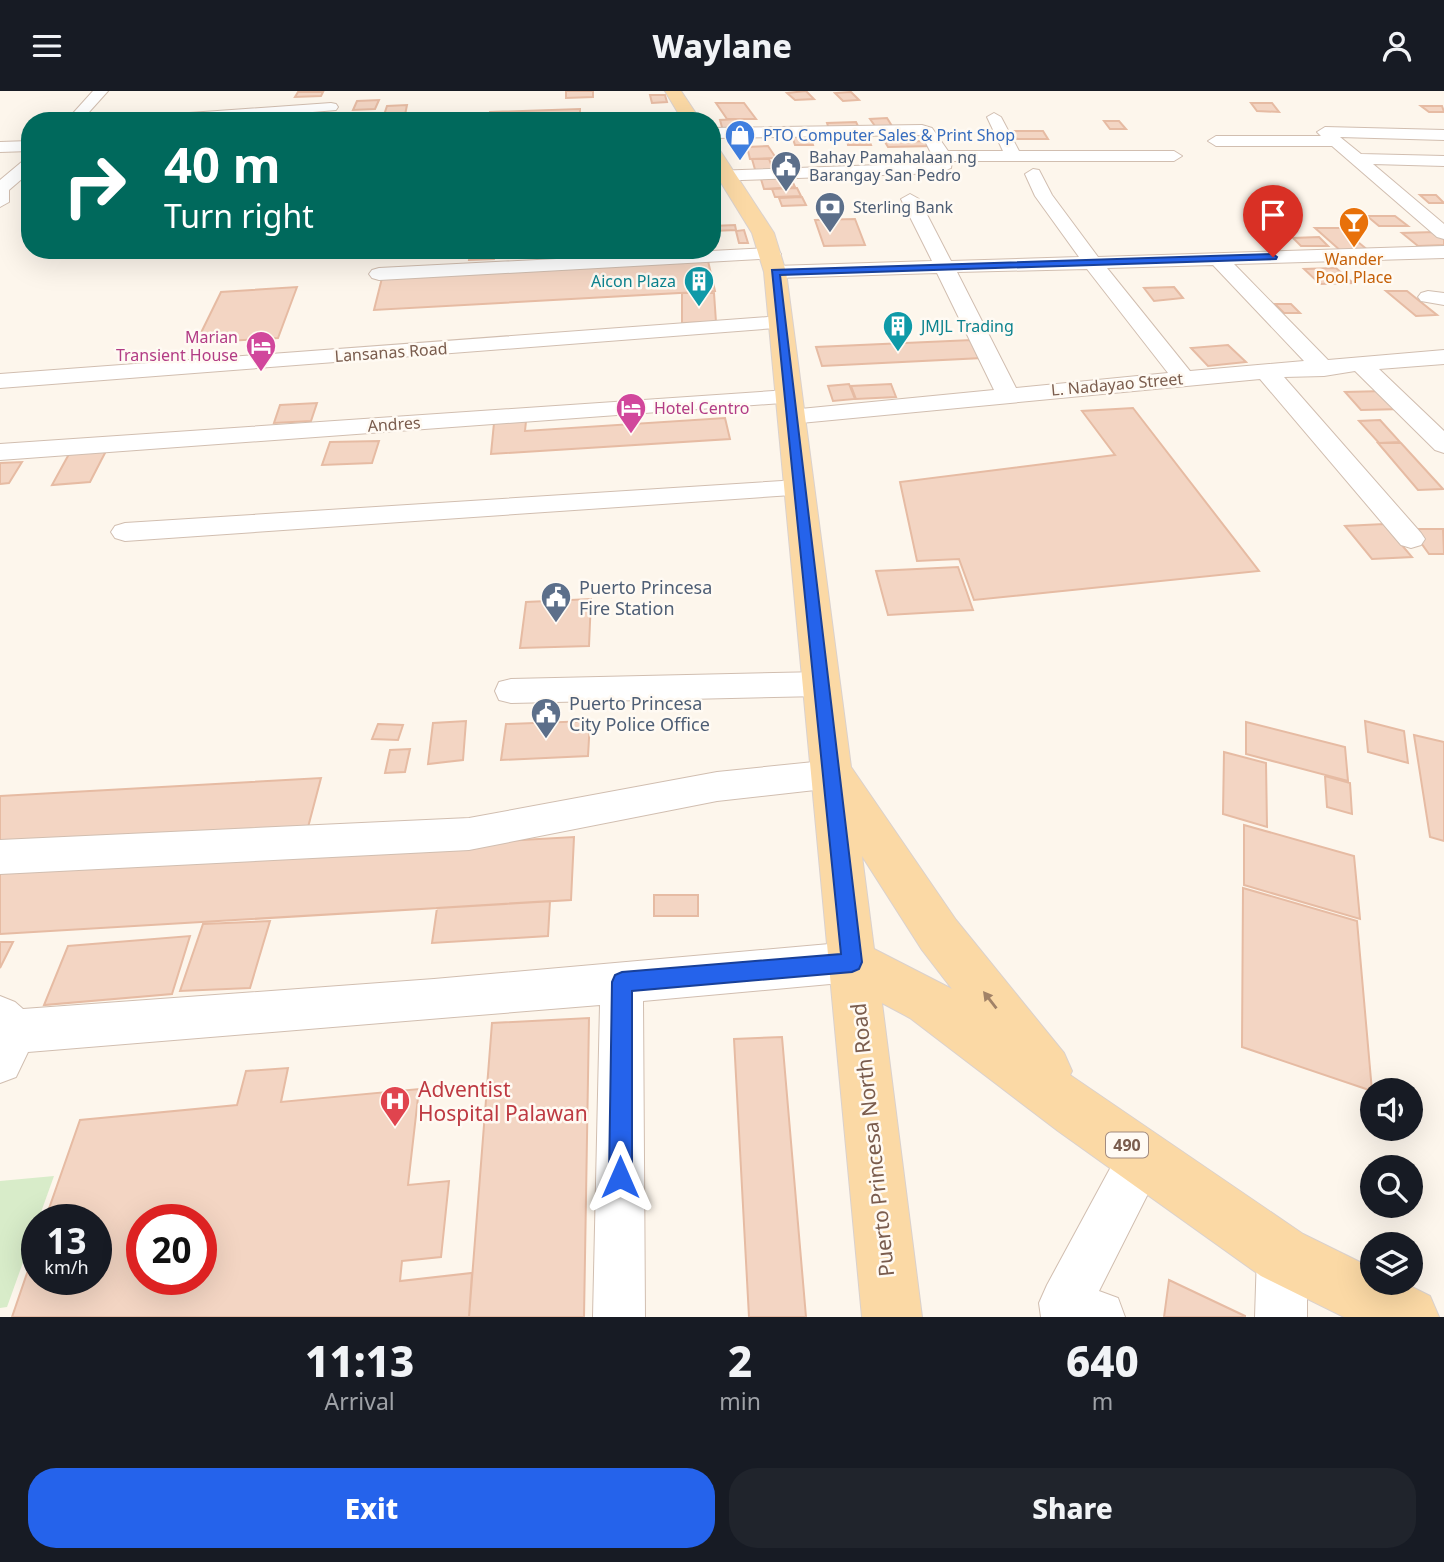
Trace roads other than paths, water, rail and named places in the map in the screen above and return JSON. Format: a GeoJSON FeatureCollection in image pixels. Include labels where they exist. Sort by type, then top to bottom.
{"type":"FeatureCollection","features":[{"type":"Feature","properties":{"kind":"main road"},"geometry":{"type":"LineString","coordinates":[[673,91],[686,112]]}},
{"type":"Feature","properties":{"kind":"main road","name":"Puerto Princesa North Road"},"geometry":{"type":"LineString","coordinates":[[721,174],[762,233],[773,263],[833,774],[892,1317]]}},
{"type":"Feature","properties":{"kind":"main road"},"geometry":{"type":"LineString","coordinates":[[833,774],[939,935],[1077,1112]]}},
{"type":"Feature","properties":{"kind":"main road","name":"490"},"geometry":{"type":"LineString","coordinates":[[852,962],[927,1001],[1077,1112],[1282,1255],[1409,1317]]}},
{"type":"Feature","properties":{"kind":"street"},"geometry":{"type":"LineString","coordinates":[[81,112],[100,91]]}},
{"type":"Feature","properties":{"kind":"street"},"geometry":{"type":"LineString","coordinates":[[330,112],[338,91]]}},
{"type":"Feature","properties":{"kind":"street"},"geometry":{"type":"LineString","coordinates":[[179,112],[186,104]]}},
{"type":"Feature","properties":{"kind":"street"},"geometry":{"type":"LineString","coordinates":[[994,117],[1013,156]]}},
{"type":"Feature","properties":{"kind":"street"},"geometry":{"type":"LineString","coordinates":[[721,133],[922,130],[927,131],[943,156],[945,165],[939,168],[721,168]]}},
{"type":"Feature","properties":{"kind":"street"},"geometry":{"type":"LineString","coordinates":[[1444,135],[1325,132],[1444,233]]}},
{"type":"Feature","properties":{"kind":"street"},"geometry":{"type":"LineString","coordinates":[[1216,141],[1335,141]]}},
{"type":"Feature","properties":{"kind":"street"},"geometry":{"type":"LineString","coordinates":[[0,147],[21,146]]}},
{"type":"Feature","properties":{"kind":"street"},"geometry":{"type":"LineString","coordinates":[[943,156],[1174,156]]}},
{"type":"Feature","properties":{"kind":"street"},"geometry":{"type":"LineString","coordinates":[[1354,159],[1444,161]]}},
{"type":"Feature","properties":{"kind":"street"},"geometry":{"type":"LineString","coordinates":[[0,193],[21,172]]}},
{"type":"Feature","properties":{"kind":"street"},"geometry":{"type":"LineString","coordinates":[[1033,174],[1044,196],[1092,262],[1184,378]]}},
{"type":"Feature","properties":{"kind":"street"},"geometry":{"type":"LineString","coordinates":[[910,199],[1008,394]]}},
{"type":"Feature","properties":{"kind":"street"},"geometry":{"type":"LineString","coordinates":[[1418,213],[1444,213]]}},
{"type":"Feature","properties":{"kind":"street"},"geometry":{"type":"LineString","coordinates":[[379,274],[773,263],[943,267],[1444,253]]}},
{"type":"Feature","properties":{"kind":"street"},"geometry":{"type":"LineString","coordinates":[[1217,258],[1324,369]]}},
{"type":"Feature","properties":{"kind":"street","name":"Lansanas Road"},"geometry":{"type":"LineString","coordinates":[[0,381],[781,322]]}},
{"type":"Feature","properties":{"kind":"street","name":"L. Nadayao Street"},"geometry":{"type":"LineString","coordinates":[[789,407],[1008,394],[1444,357]]}},
{"type":"Feature","properties":{"kind":"street"},"geometry":{"type":"LineString","coordinates":[[1362,365],[1444,446]]}},
{"type":"Feature","properties":{"kind":"street"},"geometry":{"type":"LineString","coordinates":[[1267,372],[1411,539]]}},
{"type":"Feature","properties":{"kind":"street","name":"Andres"},"geometry":{"type":"LineString","coordinates":[[0,452],[789,407]]}},
{"type":"Feature","properties":{"kind":"street"},"geometry":{"type":"LineString","coordinates":[[125,531],[798,488]]}},
{"type":"Feature","properties":{"kind":"street"},"geometry":{"type":"LineString","coordinates":[[511,691],[821,684]]}},
{"type":"Feature","properties":{"kind":"street"},"geometry":{"type":"LineString","coordinates":[[0,857],[469,834],[531,825],[755,780],[833,774]]}},
{"type":"Feature","properties":{"kind":"street"},"geometry":{"type":"LineString","coordinates":[[5,1036],[852,962]]}},
{"type":"Feature","properties":{"kind":"street"},"geometry":{"type":"LineString","coordinates":[[619,1317],[622,982]]}},
{"type":"Feature","properties":{"kind":"street"},"geometry":{"type":"LineString","coordinates":[[1077,1312],[1143,1156]]}},
{"type":"Feature","properties":{"kind":"street"},"geometry":{"type":"LineString","coordinates":[[1281,1317],[1282,1255]]}},
{"type":"Feature","properties":{"kind":"place","name":"PTO Computer Sales & Print Shop"},"geometry":{"type":"Point","coordinates":[740,162]}},
{"type":"Feature","properties":{"kind":"place","name":"Bahay Pamahalaan ng Barangay San Pedro"},"geometry":{"type":"Point","coordinates":[786,193]}},
{"type":"Feature","properties":{"kind":"place","name":"Sterling Bank"},"geometry":{"type":"Point","coordinates":[830,234]}},
{"type":"Feature","properties":{"kind":"place","name":"Wander Pool Place"},"geometry":{"type":"Point","coordinates":[1354,249]}},
{"type":"Feature","properties":{"kind":"place","name":"Aicon Plaza"},"geometry":{"type":"Point","coordinates":[699,308]}},
{"type":"Feature","properties":{"kind":"place","name":"JMJL Trading"},"geometry":{"type":"Point","coordinates":[898,353]}},
{"type":"Feature","properties":{"kind":"place","name":"Marian Transient House"},"geometry":{"type":"Point","coordinates":[261,373]}},
{"type":"Feature","properties":{"kind":"place","name":"Hotel Centro"},"geometry":{"type":"Point","coordinates":[631,435]}},
{"type":"Feature","properties":{"kind":"place","name":"Puerto Princesa Fire Station"},"geometry":{"type":"Point","coordinates":[556,624]}},
{"type":"Feature","properties":{"kind":"place","name":"Puerto Princesa City Police Office"},"geometry":{"type":"Point","coordinates":[546,740]}},
{"type":"Feature","properties":{"kind":"place","name":"Adventist Hospital Palawan"},"geometry":{"type":"Point","coordinates":[395,1128]}}]}
